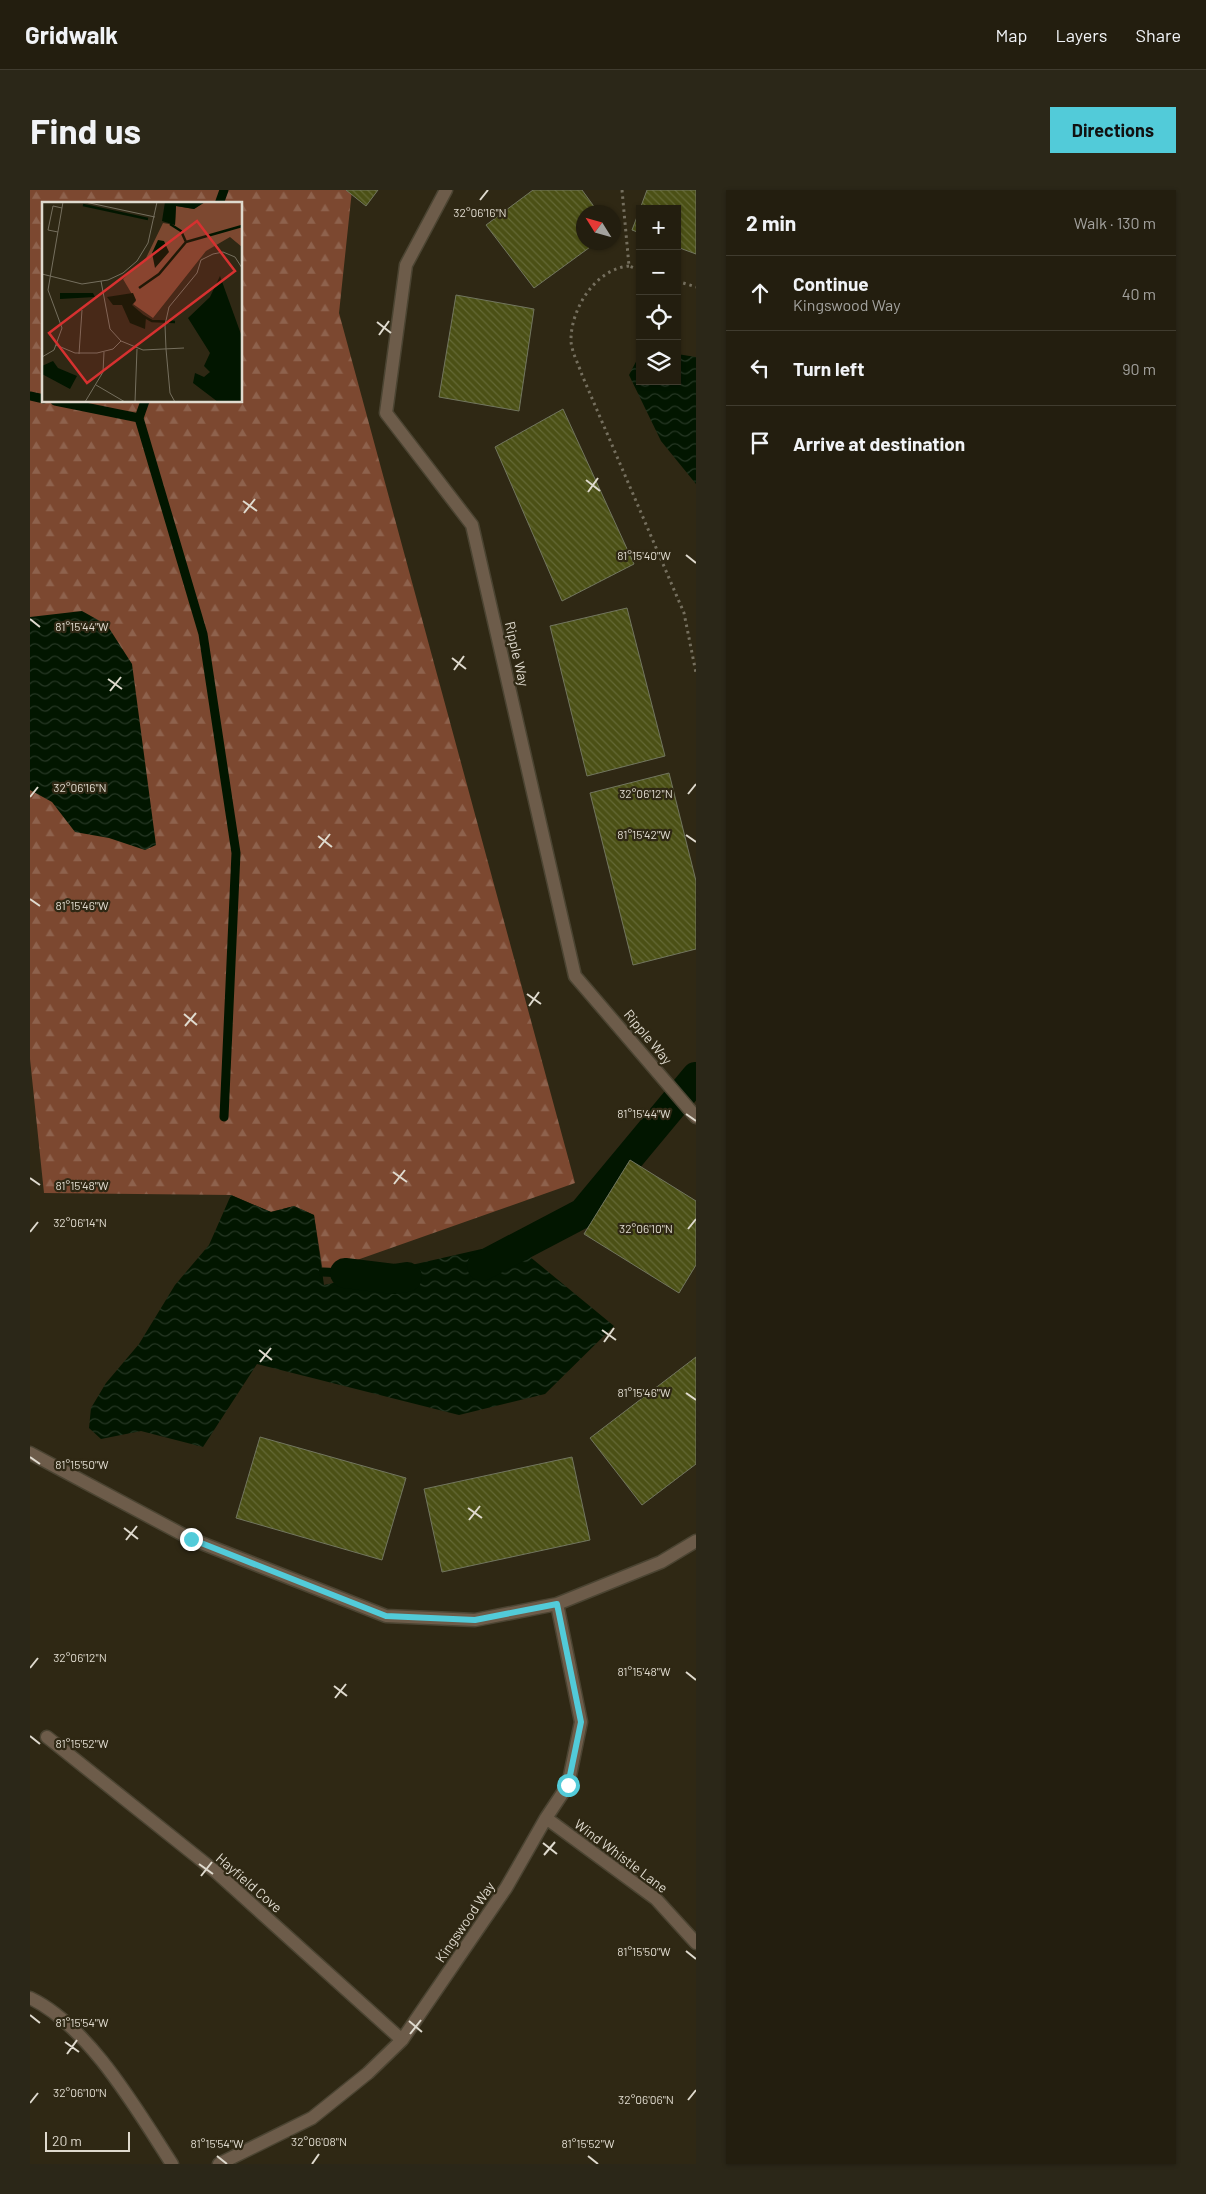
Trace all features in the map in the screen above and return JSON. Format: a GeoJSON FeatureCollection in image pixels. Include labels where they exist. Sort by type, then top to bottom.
{"type":"FeatureCollection","features":[{"type":"Feature","properties":{"kind":"street","name":"Ripple Way"},"geometry":{"type":"LineString","coordinates":[[446,190],[406,265],[386,413],[472,525],[575,976],[696,1117]]}},
{"type":"Feature","properties":{"kind":"street"},"geometry":{"type":"LineString","coordinates":[[30,1452],[191,1539],[386,1616],[475,1620],[557,1604],[661,1562],[696,1541]]}},
{"type":"Feature","properties":{"kind":"street","name":"Kingswood Way"},"geometry":{"type":"LineString","coordinates":[[219,2164],[312,2118],[368,2073],[402,2040],[506,1888],[546,1818],[568,1785],[581,1722],[557,1604]]}},
{"type":"Feature","properties":{"kind":"street","name":"Hayfield Cove"},"geometry":{"type":"LineString","coordinates":[[47,1737],[216,1872],[402,2040]]}},
{"type":"Feature","properties":{"kind":"street","name":"Wind Whistle Lane"},"geometry":{"type":"LineString","coordinates":[[546,1818],[656,1899],[696,1943]]}},
{"type":"Feature","properties":{"kind":"street"},"geometry":{"type":"LineString","coordinates":[[30,1998],[45,2005],[73,2027],[95,2052],[172,2164]]}},
{"type":"Feature","properties":{"kind":"path"},"geometry":{"type":"LineString","coordinates":[[622,190],[629,266]]}},
{"type":"Feature","properties":{"kind":"path"},"geometry":{"type":"LineString","coordinates":[[636,269],[629,266],[618,267],[603,276],[579,305],[571,339],[582,375],[684,613],[696,673]]}},
{"type":"Feature","properties":{"kind":"path"},"geometry":{"type":"LineString","coordinates":[[681,282],[696,287]]}},
{"type":"Feature","properties":{"kind":"green space"},"geometry":{"type":"Polygon","coordinates":[[[30,190],[352,190],[339,313],[575,1183],[323,1272],[314,1215],[294,1206],[271,1212],[231,1195],[44,1193],[30,1059],[30,190]]]}},
{"type":"Feature","properties":{"kind":"water"},"geometry":{"type":"Polygon","coordinates":[[[681,355],[696,357],[696,484],[661,441],[629,375],[636,362],[636,385],[681,385],[681,355]]]}},
{"type":"Feature","properties":{"kind":"water"},"geometry":{"type":"Polygon","coordinates":[[[82,611],[107,625],[132,664],[156,845],[145,850],[109,838],[75,832],[52,802],[30,790],[30,617],[82,611]]]}},
{"type":"Feature","properties":{"kind":"water"},"geometry":{"type":"Polygon","coordinates":[[[231,1195],[271,1212],[294,1206],[314,1215],[324,1285],[512,1242],[614,1326],[545,1394],[459,1415],[257,1364],[203,1447],[141,1431],[101,1439],[89,1428],[91,1408],[106,1383],[139,1344],[175,1285],[209,1245],[231,1195]]]}},
{"type":"Feature","properties":{"kind":"building"},"geometry":{"type":"Polygon","coordinates":[[[346,190],[378,190],[366,206],[346,190]]]}},
{"type":"Feature","properties":{"kind":"building"},"geometry":{"type":"Polygon","coordinates":[[[533,190],[582,190],[593,205],[576,205],[576,250],[586,250],[534,288],[486,225],[533,190]]]}},
{"type":"Feature","properties":{"kind":"building"},"geometry":{"type":"Polygon","coordinates":[[[647,190],[696,190],[696,254],[681,248],[681,205],[641,205],[647,190]]]}},
{"type":"Feature","properties":{"kind":"building"},"geometry":{"type":"Polygon","coordinates":[[[636,220],[636,232],[632,230],[636,220]]]}},
{"type":"Feature","properties":{"kind":"building"},"geometry":{"type":"Polygon","coordinates":[[[456,295],[534,309],[519,411],[439,397],[456,295]]]}},
{"type":"Feature","properties":{"kind":"building"},"geometry":{"type":"Polygon","coordinates":[[[563,409],[634,564],[562,601],[495,447],[563,409]]]}},
{"type":"Feature","properties":{"kind":"building"},"geometry":{"type":"Polygon","coordinates":[[[627,608],[665,756],[587,776],[550,626],[627,608]]]}},
{"type":"Feature","properties":{"kind":"building"},"geometry":{"type":"Polygon","coordinates":[[[669,773],[696,881],[696,949],[633,965],[590,793],[669,773]]]}},
{"type":"Feature","properties":{"kind":"building"},"geometry":{"type":"Polygon","coordinates":[[[630,1160],[696,1201],[696,1265],[679,1293],[584,1234],[630,1160]]]}},
{"type":"Feature","properties":{"kind":"building"},"geometry":{"type":"Polygon","coordinates":[[[696,1357],[696,1464],[642,1505],[590,1438],[696,1357]]]}},
{"type":"Feature","properties":{"kind":"building"},"geometry":{"type":"Polygon","coordinates":[[[260,1437],[406,1478],[382,1560],[236,1518],[260,1437]]]}},
{"type":"Feature","properties":{"kind":"building"},"geometry":{"type":"Polygon","coordinates":[[[572,1457],[590,1540],[442,1572],[424,1489],[572,1457]]]}},
{"type":"Feature","properties":{"kind":"waterway"},"geometry":{"type":"LineString","coordinates":[[220,202],[224,190]]}},
{"type":"Feature","properties":{"kind":"waterway"},"geometry":{"type":"LineString","coordinates":[[30,396],[42,399]]}},
{"type":"Feature","properties":{"kind":"waterway"},"geometry":{"type":"LineString","coordinates":[[60,402],[139,418],[145,402]]}},
{"type":"Feature","properties":{"kind":"waterway"},"geometry":{"type":"LineString","coordinates":[[139,418],[203,634],[236,853],[224,1117]]}},
{"type":"Feature","properties":{"kind":"waterway"},"geometry":{"type":"LineString","coordinates":[[482,1266],[583,1213],[696,1077]]}},
{"type":"Feature","properties":{"kind":"waterway"},"geometry":{"type":"LineString","coordinates":[[323,1272],[345,1273]]}},
{"type":"Feature","properties":{"kind":"waterway"},"geometry":{"type":"LineString","coordinates":[[345,1273],[394,1279],[407,1277]]}},
{"type":"Feature","properties":{"kind":"route"},"geometry":{"type":"LineString","coordinates":[[191,1539],[386,1616],[475,1620],[557,1604],[581,1722],[568,1785]]}}]}
